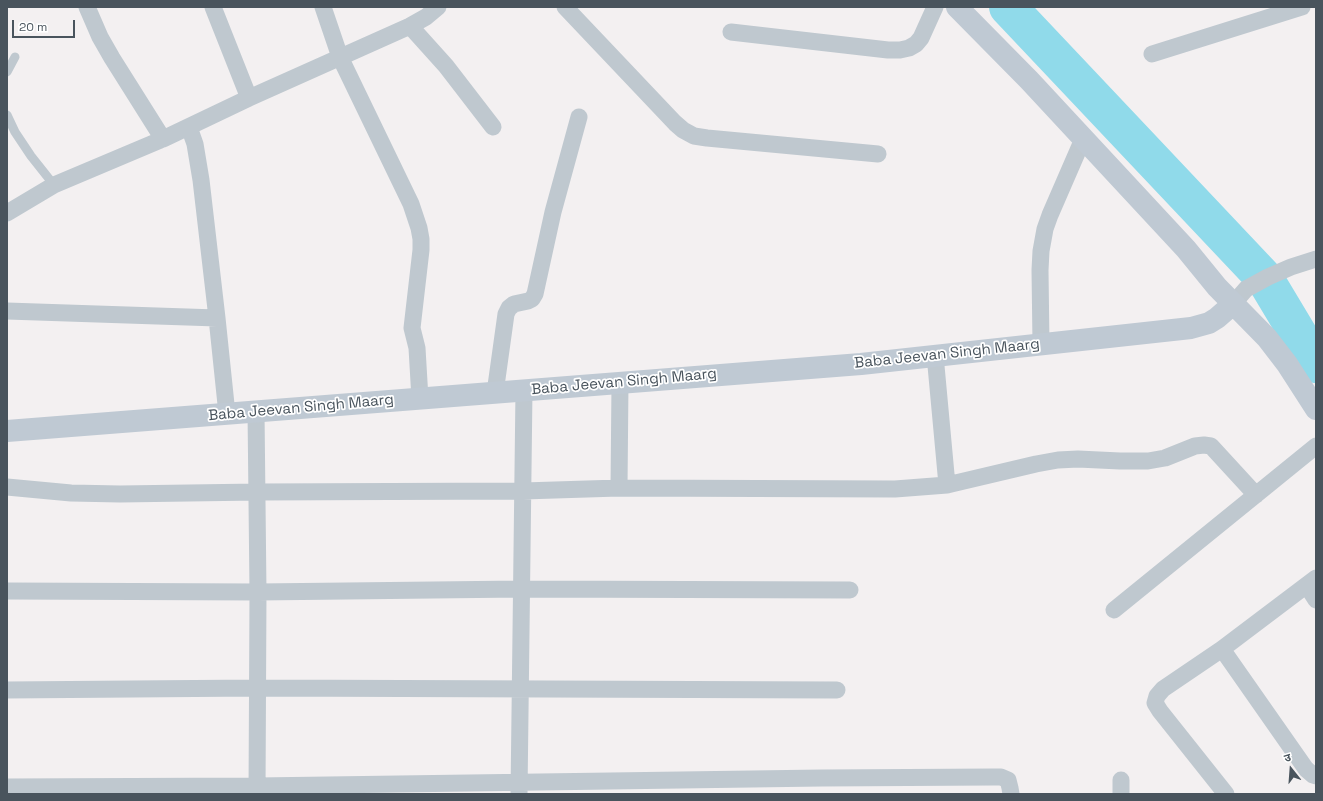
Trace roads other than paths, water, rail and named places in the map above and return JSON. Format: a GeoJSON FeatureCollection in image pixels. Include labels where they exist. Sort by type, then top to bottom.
{"type":"FeatureCollection","features":[{"type":"Feature","properties":{"kind":"street"},"geometry":{"type":"LineString","coordinates":[[87,7],[100,37],[112,58],[163,139]]}},
{"type":"Feature","properties":{"kind":"street"},"geometry":{"type":"LineString","coordinates":[[213,7],[249,98]]}},
{"type":"Feature","properties":{"kind":"street"},"geometry":{"type":"LineString","coordinates":[[323,7],[340,57],[410,204],[419,228],[421,250],[412,328],[417,348],[420,399]]}},
{"type":"Feature","properties":{"kind":"street"},"geometry":{"type":"LineString","coordinates":[[7,212],[54,185],[163,139],[249,98],[410,26],[426,17],[438,7]]}},
{"type":"Feature","properties":{"kind":"street"},"geometry":{"type":"LineString","coordinates":[[565,7],[675,123],[683,130],[694,136],[878,154]]}},
{"type":"Feature","properties":{"kind":"street"},"geometry":{"type":"LineString","coordinates":[[731,32],[888,50],[900,50],[909,48],[916,44],[921,38],[935,7]]}},
{"type":"Feature","properties":{"kind":"street"},"geometry":{"type":"LineString","coordinates":[[957,7],[1029,80],[1083,140],[1186,249],[1217,287],[1239,296],[1267,338],[1287,364],[1316,409]]}},
{"type":"Feature","properties":{"kind":"street"},"geometry":{"type":"LineString","coordinates":[[1152,54],[1302,7]]}},
{"type":"Feature","properties":{"kind":"street"},"geometry":{"type":"LineString","coordinates":[[410,26],[446,66],[493,127]]}},
{"type":"Feature","properties":{"kind":"street"},"geometry":{"type":"LineString","coordinates":[[495,393],[506,314],[508,308],[514,304],[532,299],[535,294],[553,212],[578,117]]}},
{"type":"Feature","properties":{"kind":"street"},"geometry":{"type":"LineString","coordinates":[[189,127],[195,144],[199,167],[227,414]]}},
{"type":"Feature","properties":{"kind":"street"},"geometry":{"type":"LineString","coordinates":[[1041,344],[1040,270],[1041,251],[1045,229],[1083,140]]}},
{"type":"Feature","properties":{"kind":"street"},"geometry":{"type":"LineString","coordinates":[[1239,296],[1268,277],[1291,267],[1316,259]]}},
{"type":"Feature","properties":{"kind":"street","name":"Baba Jeevan Singh Maarg"},"geometry":{"type":"LineString","coordinates":[[7,431],[861,364],[1200,326],[1217,318],[1239,296]]}},
{"type":"Feature","properties":{"kind":"street"},"geometry":{"type":"LineString","coordinates":[[7,311],[217,318]]}},
{"type":"Feature","properties":{"kind":"street"},"geometry":{"type":"LineString","coordinates":[[936,355],[947,485]]}},
{"type":"Feature","properties":{"kind":"street"},"geometry":{"type":"LineString","coordinates":[[619,488],[620,383]]}},
{"type":"Feature","properties":{"kind":"street"},"geometry":{"type":"LineString","coordinates":[[519,788],[524,390]]}},
{"type":"Feature","properties":{"kind":"street"},"geometry":{"type":"LineString","coordinates":[[256,412],[258,492],[257,790]]}},
{"type":"Feature","properties":{"kind":"street"},"geometry":{"type":"LineString","coordinates":[[7,487],[72,493],[120,494],[523,491],[619,488],[895,489],[947,485],[1050,462],[1078,459],[1148,461],[1165,458],[1196,446],[1204,445],[1211,446],[1256,495]]}},
{"type":"Feature","properties":{"kind":"street"},"geometry":{"type":"LineString","coordinates":[[1114,610],[1316,446]]}},
{"type":"Feature","properties":{"kind":"street"},"geometry":{"type":"LineString","coordinates":[[1226,794],[1155,703],[1158,696],[1163,690],[1222,649],[1311,582],[1316,600]]}},
{"type":"Feature","properties":{"kind":"street"},"geometry":{"type":"LineString","coordinates":[[7,591],[258,592],[521,589],[850,590]]}},
{"type":"Feature","properties":{"kind":"street"},"geometry":{"type":"LineString","coordinates":[[1222,649],[1306,769],[1316,776]]}},
{"type":"Feature","properties":{"kind":"street"},"geometry":{"type":"LineString","coordinates":[[7,690],[257,688],[837,690]]}},
{"type":"Feature","properties":{"kind":"street"},"geometry":{"type":"LineString","coordinates":[[7,787],[257,790],[519,788],[1001,777],[1008,780],[1011,794]]}},
{"type":"Feature","properties":{"kind":"lane"},"geometry":{"type":"LineString","coordinates":[[7,72],[16,57]]}},
{"type":"Feature","properties":{"kind":"lane"},"geometry":{"type":"LineString","coordinates":[[7,115],[26,150],[54,185]]}},
{"type":"Feature","properties":{"kind":"waterway"},"geometry":{"type":"LineString","coordinates":[[1008,7],[1265,279],[1316,364]]}}]}
